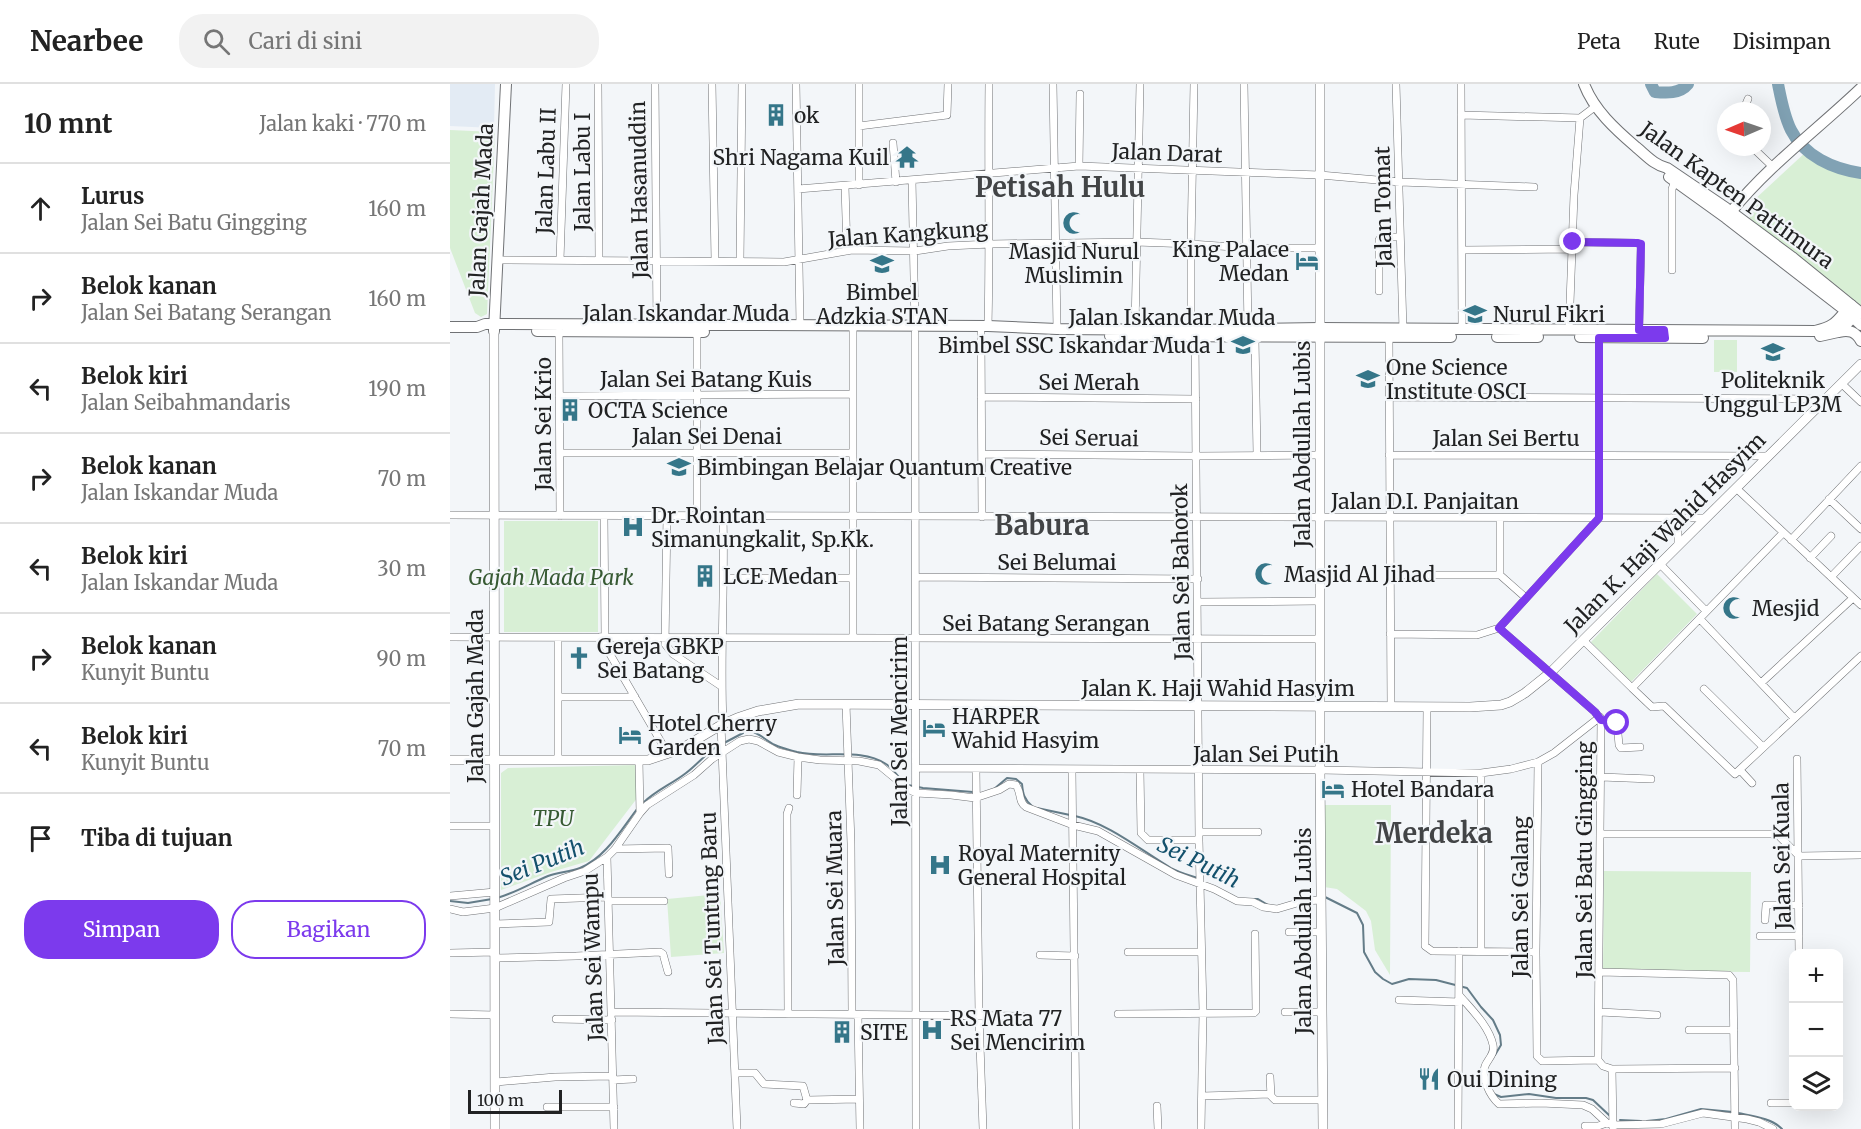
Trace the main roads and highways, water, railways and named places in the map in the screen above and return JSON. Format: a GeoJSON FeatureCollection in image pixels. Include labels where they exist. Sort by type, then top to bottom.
{"type":"FeatureCollection","features":[{"type":"Feature","properties":{"kind":"main road","name":"Jalan Gajah Mada"},"geometry":{"type":"LineString","coordinates":[[494,327],[506,84]]}},
{"type":"Feature","properties":{"kind":"main road","name":"Jalan Kapten Pattimura"},"geometry":{"type":"LineString","coordinates":[[1584,84],[1596,106],[1616,130],[1661,170],[1855,314]]}},
{"type":"Feature","properties":{"kind":"main road"},"geometry":{"type":"LineString","coordinates":[[1731,212],[1772,166],[1861,88]]}},
{"type":"Feature","properties":{"kind":"main road","name":"Jalan Kapten Pattimura"},"geometry":{"type":"LineString","coordinates":[[1661,170],[1667,168],[1676,173],[1792,257],[1855,314]]}},
{"type":"Feature","properties":{"kind":"main road"},"geometry":{"type":"LineString","coordinates":[[1838,332],[1855,314]]}},
{"type":"Feature","properties":{"kind":"main road","name":"Jalan Iskandar Muda"},"geometry":{"type":"LineString","coordinates":[[494,327],[657,328],[697,332],[983,329],[1057,332],[1321,333],[1403,330],[1599,338],[1664,334],[1815,331],[1829,328],[1838,321],[1855,314]]}},
{"type":"Feature","properties":{"kind":"main road","name":"Jalan Iskandar Muda"},"geometry":{"type":"LineString","coordinates":[[450,327],[477,327],[485,324],[494,327],[559,332],[800,325],[853,329]]}},
{"type":"Feature","properties":{"kind":"main road","name":"Jalan Iskandar Muda"},"geometry":{"type":"LineString","coordinates":[[1057,332],[1135,329],[1194,332]]}},
{"type":"Feature","properties":{"kind":"main road","name":"Jalan Iskandar Muda"},"geometry":{"type":"LineString","coordinates":[[1321,333],[1389,338],[1569,330],[1639,330],[1664,334],[1813,337],[1838,332]]}},
{"type":"Feature","properties":{"kind":"main road"},"geometry":{"type":"LineString","coordinates":[[1838,332],[1849,330],[1861,341]]}},
{"type":"Feature","properties":{"kind":"waterway"},"geometry":{"type":"LineString","coordinates":[[1651,84],[1655,92],[1664,93],[1677,91],[1688,84]]}},
{"type":"Feature","properties":{"kind":"waterway"},"geometry":{"type":"LineString","coordinates":[[1778,84],[1789,125],[1803,147],[1820,160],[1861,173]]}},
{"type":"Feature","properties":{"kind":"waterway","name":"Sei Putih"},"geometry":{"type":"LineString","coordinates":[[750,731],[777,746],[797,752],[854,755],[876,759],[888,765],[899,777]]}},
{"type":"Feature","properties":{"kind":"waterway","name":"Sei Putih"},"geometry":{"type":"LineString","coordinates":[[724,743],[743,733]]}},
{"type":"Feature","properties":{"kind":"waterway","name":"Sei Putih"},"geometry":{"type":"LineString","coordinates":[[643,803],[686,773],[719,745]]}},
{"type":"Feature","properties":{"kind":"waterway","name":"Sei Putih"},"geometry":{"type":"LineString","coordinates":[[994,789],[1007,778],[1016,779],[1022,784],[1024,796],[1032,806]]}},
{"type":"Feature","properties":{"kind":"waterway","name":"Sei Putih"},"geometry":{"type":"LineString","coordinates":[[908,785],[973,792]]}},
{"type":"Feature","properties":{"kind":"waterway","name":"Sei Putih"},"geometry":{"type":"LineString","coordinates":[[1037,808],[1070,815]]}},
{"type":"Feature","properties":{"kind":"waterway","name":"Sei Putih"},"geometry":{"type":"LineString","coordinates":[[497,898],[548,876],[576,869],[597,858],[612,843],[637,809]]}},
{"type":"Feature","properties":{"kind":"waterway","name":"Sei Putih"},"geometry":{"type":"LineString","coordinates":[[1075,816],[1100,825],[1171,868],[1198,878]]}},
{"type":"Feature","properties":{"kind":"waterway","name":"Sei Putih"},"geometry":{"type":"LineString","coordinates":[[1325,897],[1357,913],[1363,925],[1364,952],[1375,972],[1383,979],[1392,984],[1409,979],[1436,980],[1467,988],[1493,1020],[1500,1035],[1501,1045],[1495,1055]]}},
{"type":"Feature","properties":{"kind":"waterway","name":"Sei Putih"},"geometry":{"type":"LineString","coordinates":[[450,901],[468,903],[492,899]]}},
{"type":"Feature","properties":{"kind":"waterway","name":"Sei Putih"},"geometry":{"type":"LineString","coordinates":[[1252,899],[1258,899],[1268,905]]}},
{"type":"Feature","properties":{"kind":"waterway","name":"Sei Putih"},"geometry":{"type":"LineString","coordinates":[[1494,1094],[1501,1097],[1529,1094],[1556,1098],[1586,1098],[1593,1100],[1610,1116]]}},
{"type":"Feature","properties":{"kind":"waterway","name":"Sei Putih"},"geometry":{"type":"LineString","coordinates":[[1647,1121],[1666,1119],[1701,1109],[1733,1112]]}},
{"type":"Feature","properties":{"kind":"waterway","name":"Sei Putih"},"geometry":{"type":"LineString","coordinates":[[1738,1113],[1767,1120],[1782,1129]]}},
{"type":"Feature","properties":{"kind":"waterway","name":"Sei Putih"},"geometry":{"type":"LineString","coordinates":[[1620,1120],[1641,1121]]}},
{"type":"Feature","properties":{"kind":"place","name":"ok"},"geometry":{"type":"Point","coordinates":[776,115]}},
{"type":"Feature","properties":{"kind":"place","name":"Shri Nagama Kuil"},"geometry":{"type":"Point","coordinates":[907,157]}},
{"type":"Feature","properties":{"kind":"place","name":"Masjid Nurul Muslimin"},"geometry":{"type":"Point","coordinates":[1074,223]}},
{"type":"Feature","properties":{"kind":"place","name":"King Palace Medan"},"geometry":{"type":"Point","coordinates":[1307,261]}},
{"type":"Feature","properties":{"kind":"place","name":"Bimbel Adzkia STAN"},"geometry":{"type":"Point","coordinates":[882,264]}},
{"type":"Feature","properties":{"kind":"place","name":"Nurul Fikri"},"geometry":{"type":"Point","coordinates":[1475,314]}},
{"type":"Feature","properties":{"kind":"place","name":"Bimbel SSC Iskandar Muda 1"},"geometry":{"type":"Point","coordinates":[1243,345]}},
{"type":"Feature","properties":{"kind":"place","name":"Politeknik Unggul LP3M"},"geometry":{"type":"Point","coordinates":[1773,352]}},
{"type":"Feature","properties":{"kind":"place","name":"One Science Institute OSCI"},"geometry":{"type":"Point","coordinates":[1368,379]}},
{"type":"Feature","properties":{"kind":"place","name":"OCTA Science"},"geometry":{"type":"Point","coordinates":[570,410]}},
{"type":"Feature","properties":{"kind":"place","name":"Bimbingan Belajar Quantum Creative"},"geometry":{"type":"Point","coordinates":[679,467]}},
{"type":"Feature","properties":{"kind":"place","name":"Dr. Rointan Simanungkalit, Sp.Kk."},"geometry":{"type":"Point","coordinates":[633,527]}},
{"type":"Feature","properties":{"kind":"place","name":"Masjid Al Jihad"},"geometry":{"type":"Point","coordinates":[1266,574]}},
{"type":"Feature","properties":{"kind":"place","name":"LCE Medan"},"geometry":{"type":"Point","coordinates":[705,576]}},
{"type":"Feature","properties":{"kind":"place","name":"Mesjid"},"geometry":{"type":"Point","coordinates":[1734,608]}},
{"type":"Feature","properties":{"kind":"place","name":"Gereja GBKP Sei Batang"},"geometry":{"type":"Point","coordinates":[579,658]}},
{"type":"Feature","properties":{"kind":"place","name":"HARPER Wahid Hasyim"},"geometry":{"type":"Point","coordinates":[934,728]}},
{"type":"Feature","properties":{"kind":"place","name":"Hotel Cherry Garden"},"geometry":{"type":"Point","coordinates":[630,735]}},
{"type":"Feature","properties":{"kind":"place","name":"Hotel Bandara"},"geometry":{"type":"Point","coordinates":[1333,789]}},
{"type":"Feature","properties":{"kind":"place","name":"Royal Maternity General Hospital"},"geometry":{"type":"Point","coordinates":[940,865]}},
{"type":"Feature","properties":{"kind":"place","name":"RS Mata 77 Sei Mencirim"},"geometry":{"type":"Point","coordinates":[932,1030]}},
{"type":"Feature","properties":{"kind":"place","name":"SITE"},"geometry":{"type":"Point","coordinates":[842,1032]}},
{"type":"Feature","properties":{"kind":"place","name":"Oui Dining"},"geometry":{"type":"Point","coordinates":[1429,1079]}},
{"type":"Feature","properties":{"kind":"district","name":"Petisah Hulu"},"geometry":{"type":"Point","coordinates":[1060,187]}},
{"type":"Feature","properties":{"kind":"district","name":"Babura"},"geometry":{"type":"Point","coordinates":[1042,525]}},
{"type":"Feature","properties":{"kind":"district","name":"Merdeka"},"geometry":{"type":"Point","coordinates":[1434,833]}},
{"type":"Feature","properties":{"kind":"park label","name":"Gajah Mada Park"},"geometry":{"type":"Point","coordinates":[551,577]}},
{"type":"Feature","properties":{"kind":"park label","name":"TPU"},"geometry":{"type":"Point","coordinates":[553,818]}}]}
